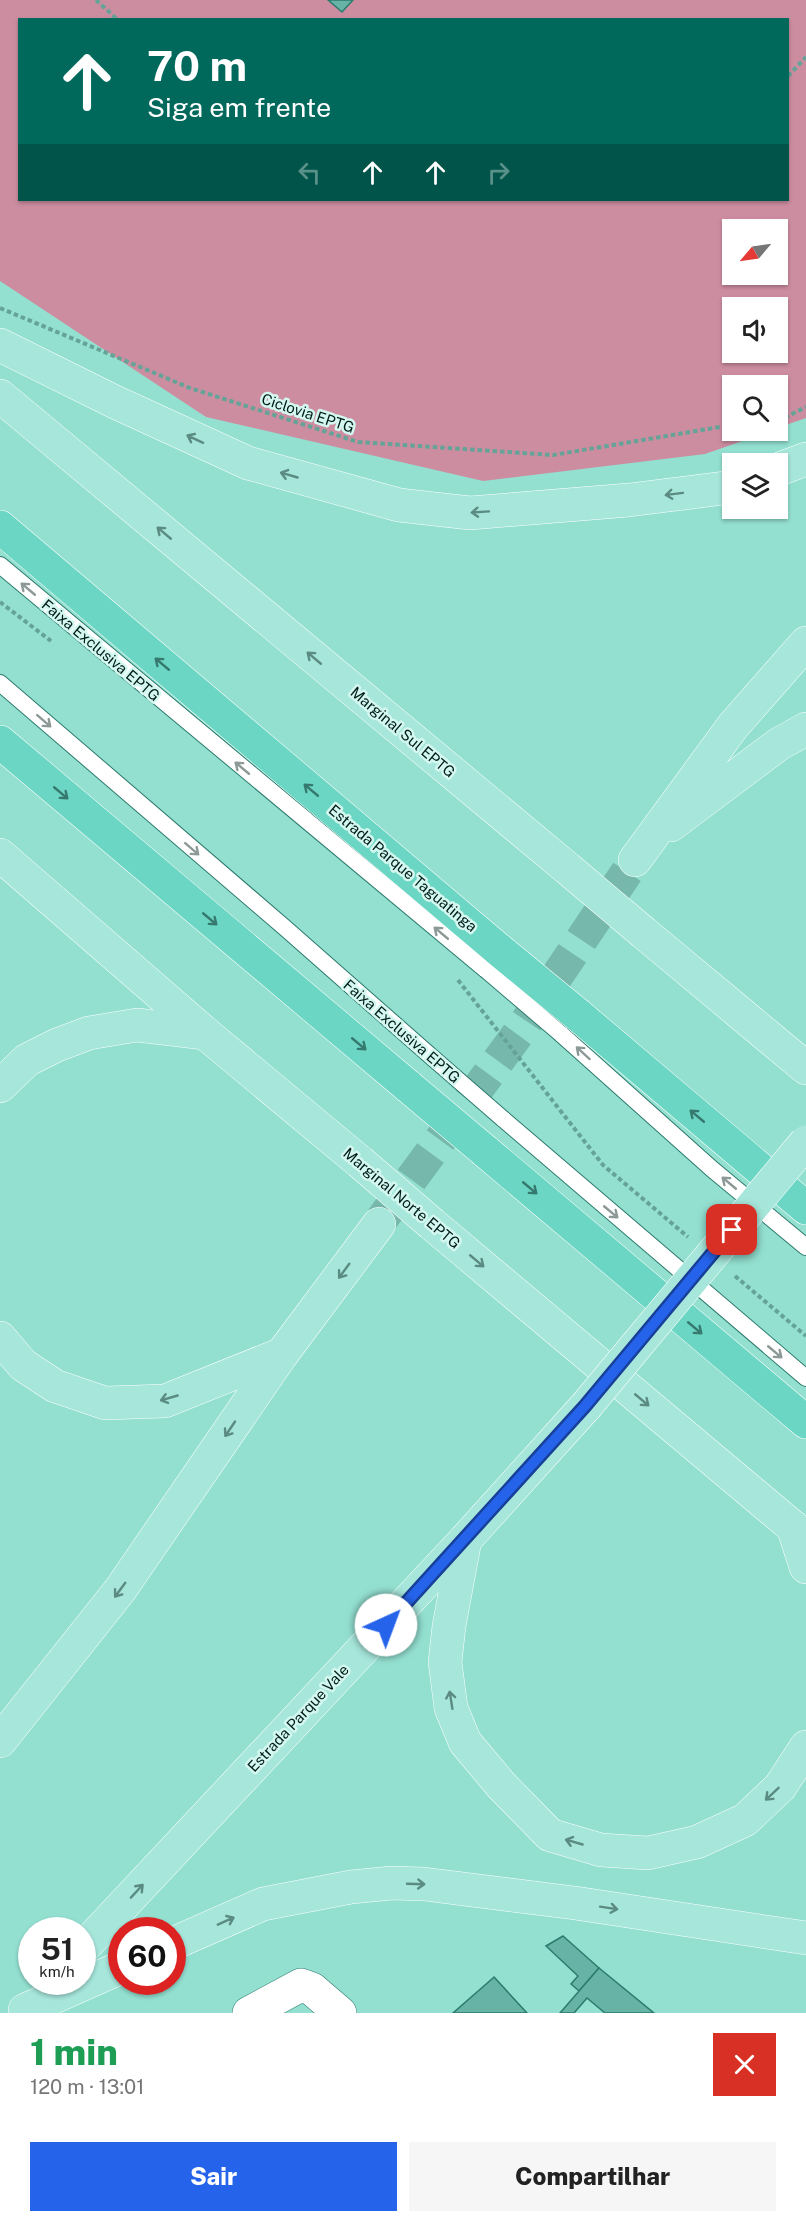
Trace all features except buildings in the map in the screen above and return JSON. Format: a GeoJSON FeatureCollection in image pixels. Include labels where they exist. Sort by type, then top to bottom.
{"type":"FeatureCollection","features":[{"type":"Feature","properties":{"kind":"highway","name":"Estrada Parque Taguatinga"},"geometry":{"type":"LineString","coordinates":[[0,527],[492,960],[570,1025],[806,1208]]}},
{"type":"Feature","properties":{"kind":"highway"},"geometry":{"type":"LineString","coordinates":[[0,742],[806,1422]]}},
{"type":"Feature","properties":{"kind":"main road"},"geometry":{"type":"LineString","coordinates":[[0,345],[248,464],[399,506],[470,513],[629,500],[722,488]]}},
{"type":"Feature","properties":{"kind":"main road","name":"Marginal Sul EPTG"},"geometry":{"type":"LineString","coordinates":[[0,396],[806,1068]]}},
{"type":"Feature","properties":{"kind":"main road"},"geometry":{"type":"LineString","coordinates":[[788,466],[806,459]]}},
{"type":"Feature","properties":{"kind":"main road"},"geometry":{"type":"LineString","coordinates":[[806,643],[733,726],[640,852],[779,744],[806,729]]}},
{"type":"Feature","properties":{"kind":"main road","name":"Marginal Norte EPTG"},"geometry":{"type":"LineString","coordinates":[[0,855],[205,1032],[800,1533]]}},
{"type":"Feature","properties":{"kind":"main road"},"geometry":{"type":"LineString","coordinates":[[0,1086],[27,1060],[89,1033],[138,1025],[205,1032]]}},
{"type":"Feature","properties":{"kind":"main road","name":"Estrada Parque Vale"},"geometry":{"type":"LineString","coordinates":[[96,1934],[465,1540],[585,1406],[806,1142]]}},
{"type":"Feature","properties":{"kind":"main road"},"geometry":{"type":"LineString","coordinates":[[0,1742],[120,1590],[282,1354],[379,1224]]}},
{"type":"Feature","properties":{"kind":"main road"},"geometry":{"type":"LineString","coordinates":[[0,1338],[23,1365],[55,1386],[105,1403],[165,1401],[282,1354]]}},
{"type":"Feature","properties":{"kind":"main road"},"geometry":{"type":"LineString","coordinates":[[800,1533],[806,1567]]}},
{"type":"Feature","properties":{"kind":"main road"},"geometry":{"type":"LineString","coordinates":[[465,1540],[449,1626],[446,1662],[451,1708],[465,1743],[501,1785],[550,1835],[601,1850],[648,1853],[697,1842],[746,1820],[780,1787],[806,1747]]}},
{"type":"Feature","properties":{"kind":"main road"},"geometry":{"type":"LineString","coordinates":[[186,1938],[263,1904],[351,1887],[392,1883],[424,1884],[564,1902],[806,1938]]}},
{"type":"Feature","properties":{"kind":"main road"},"geometry":{"type":"LineString","coordinates":[[23,2012],[108,1973]]}},
{"type":"Feature","properties":{"kind":"main road"},"geometry":{"type":"LineString","coordinates":[[23,2012],[39,1995]]}},
{"type":"Feature","properties":{"kind":"street"},"geometry":{"type":"LineString","coordinates":[[249,2013],[301,1985],[312,1989],[340,2013]]}},
{"type":"Feature","properties":{"kind":"lane","name":"Faixa Exclusiva EPTG"},"geometry":{"type":"LineString","coordinates":[[0,566],[492,960]]}},
{"type":"Feature","properties":{"kind":"lane","name":"Faixa Exclusiva EPTG"},"geometry":{"type":"LineString","coordinates":[[0,683],[806,1378]]}},
{"type":"Feature","properties":{"kind":"lane"},"geometry":{"type":"LineString","coordinates":[[570,1025],[712,1169],[806,1247]]}},
{"type":"Feature","properties":{"kind":"path"},"geometry":{"type":"LineString","coordinates":[[96,0],[116,18]]}},
{"type":"Feature","properties":{"kind":"path"},"geometry":{"type":"LineString","coordinates":[[789,75],[806,57]]}},
{"type":"Feature","properties":{"kind":"path","name":"Ciclovia EPTG"},"geometry":{"type":"LineString","coordinates":[[0,308],[190,388],[358,442],[553,455],[722,427]]}},
{"type":"Feature","properties":{"kind":"path"},"geometry":{"type":"LineString","coordinates":[[788,416],[806,407]]}},
{"type":"Feature","properties":{"kind":"path"},"geometry":{"type":"LineString","coordinates":[[0,602],[56,645]]}},
{"type":"Feature","properties":{"kind":"path"},"geometry":{"type":"LineString","coordinates":[[453,973],[603,1165],[691,1239]]}},
{"type":"Feature","properties":{"kind":"path"},"geometry":{"type":"LineString","coordinates":[[727,1269],[806,1336]]}},
{"type":"Feature","properties":{"kind":"shaded area"},"geometry":{"type":"Polygon","coordinates":[[[0,0],[806,0],[806,418],[788,424],[788,375],[722,375],[722,441],[742,441],[705,454],[483,481],[206,417],[0,281],[0,0]]]}},
{"type":"Feature","properties":{"kind":"tunnel"},"geometry":{"type":"LineString","coordinates":[[382,1219],[520,1031],[635,860]]}},
{"type":"Feature","properties":{"kind":"route"},"geometry":{"type":"LineString","coordinates":[[386,1625],[585,1406],[732,1230]]}}]}
